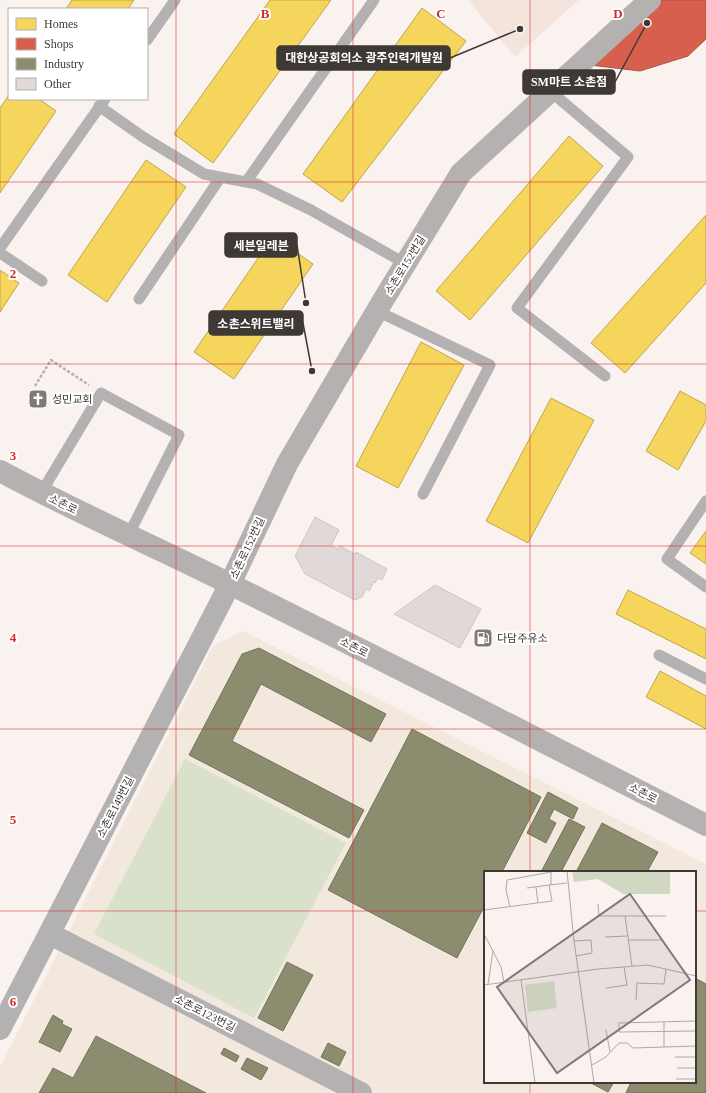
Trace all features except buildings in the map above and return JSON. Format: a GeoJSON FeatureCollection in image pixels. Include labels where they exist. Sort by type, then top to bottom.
{"type":"FeatureCollection","features":[{"type":"Feature","properties":{"kind":"street","name":"소촌로152번길"},"geometry":{"type":"LineString","coordinates":[[230,584],[287,464],[377,311],[461,173],[650,0]]}},
{"type":"Feature","properties":{"kind":"street","name":"소촌로"},"geometry":{"type":"LineString","coordinates":[[0,471],[128,536],[230,584],[706,825]]}},
{"type":"Feature","properties":{"kind":"street","name":"소촌로149번길"},"geometry":{"type":"LineString","coordinates":[[0,1029],[230,584]]}},
{"type":"Feature","properties":{"kind":"street","name":"소촌로123번길"},"geometry":{"type":"LineString","coordinates":[[50,934],[361,1093]]}},
{"type":"Feature","properties":{"kind":"lane"},"geometry":{"type":"LineString","coordinates":[[148,39],[175,0]]}},
{"type":"Feature","properties":{"kind":"lane"},"geometry":{"type":"LineString","coordinates":[[246,182],[374,0]]}},
{"type":"Feature","properties":{"kind":"lane"},"geometry":{"type":"LineString","coordinates":[[550,91],[628,157],[517,308],[605,376]]}},
{"type":"Feature","properties":{"kind":"lane"},"geometry":{"type":"LineString","coordinates":[[0,248],[102,103],[143,137],[204,174],[257,184],[311,210],[406,264]]}},
{"type":"Feature","properties":{"kind":"lane"},"geometry":{"type":"LineString","coordinates":[[139,299],[220,178]]}},
{"type":"Feature","properties":{"kind":"lane"},"geometry":{"type":"LineString","coordinates":[[0,253],[42,281]]}},
{"type":"Feature","properties":{"kind":"lane"},"geometry":{"type":"LineString","coordinates":[[377,311],[490,365],[423,494]]}},
{"type":"Feature","properties":{"kind":"lane"},"geometry":{"type":"LineString","coordinates":[[41,493],[102,392],[179,435],[128,536]]}},
{"type":"Feature","properties":{"kind":"lane"},"geometry":{"type":"LineString","coordinates":[[706,501],[667,559],[706,587]]}},
{"type":"Feature","properties":{"kind":"lane"},"geometry":{"type":"LineString","coordinates":[[659,655],[706,679]]}},
{"type":"Feature","properties":{"kind":"path"},"geometry":{"type":"LineString","coordinates":[[35,386],[51,360],[102,392]]}},
{"type":"Feature","properties":{"kind":"shaded area"},"geometry":{"type":"Polygon","coordinates":[[[468,0],[579,0],[515,57],[468,0]]]}},
{"type":"Feature","properties":{"kind":"shaded area"},"geometry":{"type":"Polygon","coordinates":[[[243,631],[706,864],[706,1093],[0,1093],[0,1067],[213,646],[243,631]]]}},
{"type":"Feature","properties":{"kind":"green space"},"geometry":{"type":"Polygon","coordinates":[[[185,759],[346,843],[254,1018],[94,934],[185,759]]]}},
{"type":"Feature","properties":{"kind":"place","name":"SM마트 소촌점"},"geometry":{"type":"Point","coordinates":[647,23]}},
{"type":"Feature","properties":{"kind":"place","name":"대한상공회의소 광주인력개발원"},"geometry":{"type":"Point","coordinates":[520,29]}},
{"type":"Feature","properties":{"kind":"place","name":"세븐일레븐"},"geometry":{"type":"Point","coordinates":[306,303]}},
{"type":"Feature","properties":{"kind":"place","name":"소촌스위트밸리"},"geometry":{"type":"Point","coordinates":[312,371]}},
{"type":"Feature","properties":{"kind":"place","name":"성민교회"},"geometry":{"type":"Point","coordinates":[38,399]}},
{"type":"Feature","properties":{"kind":"place","name":"다담주유소"},"geometry":{"type":"Point","coordinates":[483,638]}}]}
